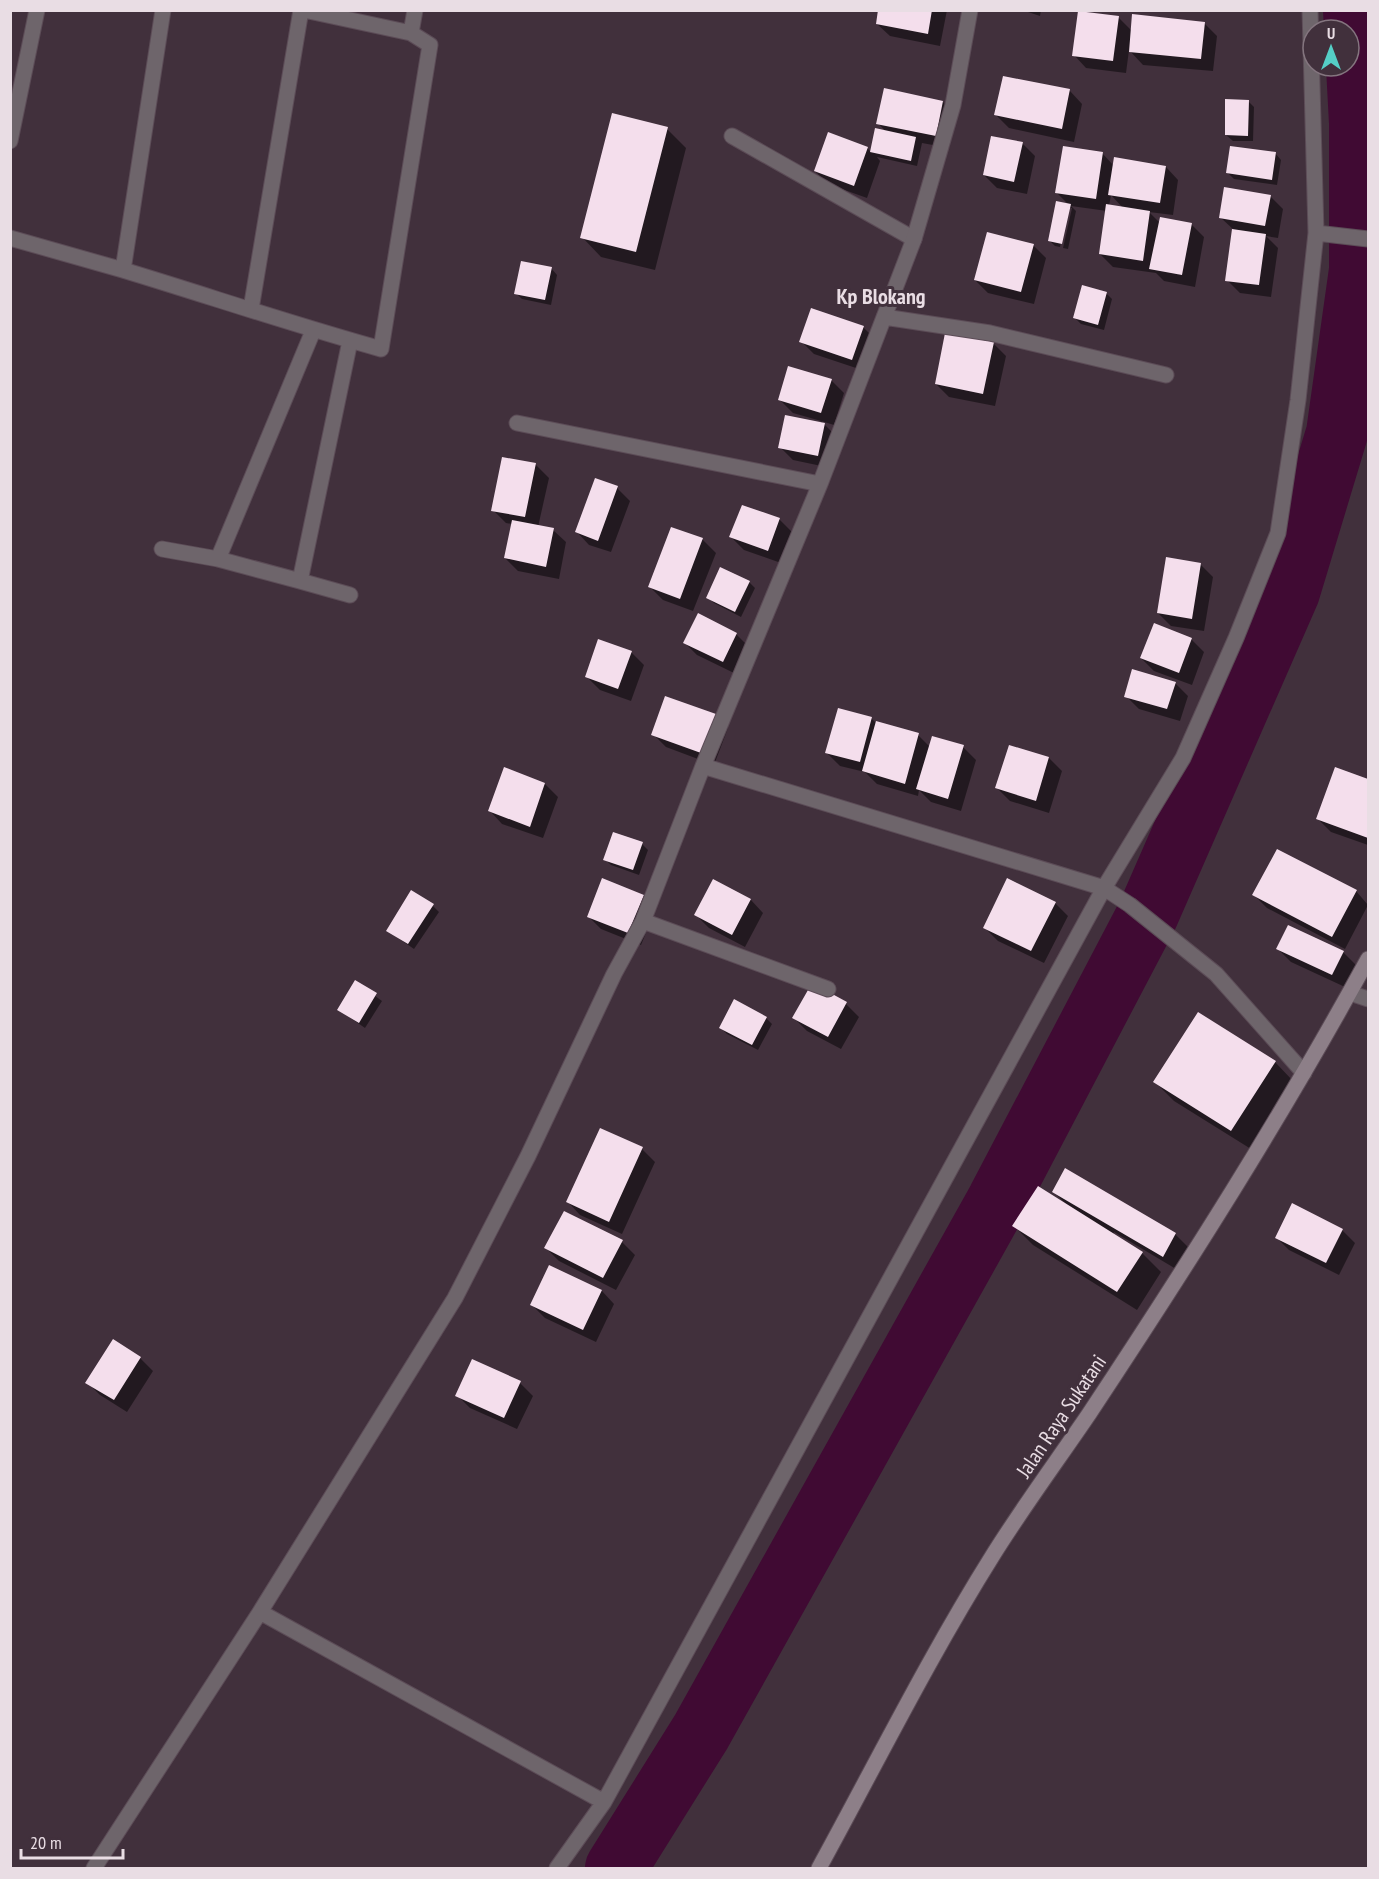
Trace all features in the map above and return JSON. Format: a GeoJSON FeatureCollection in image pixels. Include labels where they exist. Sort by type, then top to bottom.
{"type":"FeatureCollection","features":[{"type":"Feature","properties":{"kind":"main road","name":"Jalan Raya Sukatani"},"geometry":{"type":"LineString","coordinates":[[819,1869],[940,1641],[994,1553],[1095,1404],[1304,1073],[1368,959]]}},
{"type":"Feature","properties":{"kind":"street"},"geometry":{"type":"LineString","coordinates":[[10,141],[37,10]]}},
{"type":"Feature","properties":{"kind":"street"},"geometry":{"type":"LineString","coordinates":[[123,270],[162,10]]}},
{"type":"Feature","properties":{"kind":"street"},"geometry":{"type":"LineString","coordinates":[[10,238],[123,270],[251,309],[313,331],[381,350],[430,45],[411,33],[302,10],[251,309]]}},
{"type":"Feature","properties":{"kind":"street"},"geometry":{"type":"LineString","coordinates":[[411,33],[415,10]]}},
{"type":"Feature","properties":{"kind":"street"},"geometry":{"type":"LineString","coordinates":[[94,1869],[260,1612],[455,1298],[528,1156],[614,974],[643,921],[820,484],[914,239],[954,105],[970,10]]}},
{"type":"Feature","properties":{"kind":"street"},"geometry":{"type":"LineString","coordinates":[[557,1869],[604,1802],[1104,888],[1183,758],[1236,638],[1278,533],[1298,400],[1316,233],[1310,10]]}},
{"type":"Feature","properties":{"kind":"street"},"geometry":{"type":"LineString","coordinates":[[732,136],[914,239]]}},
{"type":"Feature","properties":{"kind":"street"},"geometry":{"type":"LineString","coordinates":[[1316,233],[1368,239]]}},
{"type":"Feature","properties":{"kind":"street"},"geometry":{"type":"LineString","coordinates":[[884,317],[990,333],[1166,375]]}},
{"type":"Feature","properties":{"kind":"street"},"geometry":{"type":"LineString","coordinates":[[218,559],[313,331]]}},
{"type":"Feature","properties":{"kind":"street"},"geometry":{"type":"LineString","coordinates":[[300,581],[350,341]]}},
{"type":"Feature","properties":{"kind":"street"},"geometry":{"type":"LineString","coordinates":[[517,423],[820,484]]}},
{"type":"Feature","properties":{"kind":"street"},"geometry":{"type":"LineString","coordinates":[[162,549],[218,559],[350,595]]}},
{"type":"Feature","properties":{"kind":"street"},"geometry":{"type":"LineString","coordinates":[[704,766],[1104,888],[1130,905],[1216,974],[1304,1073]]}},
{"type":"Feature","properties":{"kind":"street"},"geometry":{"type":"LineString","coordinates":[[643,921],[828,989]]}},
{"type":"Feature","properties":{"kind":"street"},"geometry":{"type":"LineString","coordinates":[[1350,993],[1368,999]]}},
{"type":"Feature","properties":{"kind":"street"},"geometry":{"type":"LineString","coordinates":[[260,1612],[604,1802]]}},
{"type":"Feature","properties":{"kind":"building"},"geometry":{"type":"Polygon","coordinates":[[[878,10],[932,10],[928,34],[876,24],[878,10]]]}},
{"type":"Feature","properties":{"kind":"building"},"geometry":{"type":"Polygon","coordinates":[[[1078,11],[1119,16],[1113,61],[1072,56],[1078,11]]]}},
{"type":"Feature","properties":{"kind":"building"},"geometry":{"type":"Polygon","coordinates":[[[1132,14],[1205,22],[1201,59],[1129,52],[1132,14]]]}},
{"type":"Feature","properties":{"kind":"building"},"geometry":{"type":"Polygon","coordinates":[[[1003,76],[1070,89],[1062,129],[994,115],[1003,76]]]}},
{"type":"Feature","properties":{"kind":"building"},"geometry":{"type":"Polygon","coordinates":[[[884,88],[943,101],[936,136],[876,124],[884,88]]]}},
{"type":"Feature","properties":{"kind":"building"},"geometry":{"type":"Polygon","coordinates":[[[1225,99],[1249,100],[1248,136],[1225,135],[1225,99]]]}},
{"type":"Feature","properties":{"kind":"building"},"geometry":{"type":"Polygon","coordinates":[[[612,113],[668,127],[636,252],[580,238],[612,113]]]}},
{"type":"Feature","properties":{"kind":"building"},"geometry":{"type":"Polygon","coordinates":[[[875,128],[916,137],[911,161],[870,152],[875,128]]]}},
{"type":"Feature","properties":{"kind":"building"},"geometry":{"type":"Polygon","coordinates":[[[828,132],[868,147],[854,186],[814,171],[828,132]]]}},
{"type":"Feature","properties":{"kind":"building"},"geometry":{"type":"Polygon","coordinates":[[[991,136],[1023,142],[1014,182],[983,175],[991,136]]]}},
{"type":"Feature","properties":{"kind":"building"},"geometry":{"type":"Polygon","coordinates":[[[1063,146],[1103,152],[1096,199],[1055,193],[1063,146]]]}},
{"type":"Feature","properties":{"kind":"building"},"geometry":{"type":"Polygon","coordinates":[[[1230,146],[1276,152],[1272,180],[1226,173],[1230,146]]]}},
{"type":"Feature","properties":{"kind":"building"},"geometry":{"type":"Polygon","coordinates":[[[1114,157],[1166,166],[1160,203],[1108,195],[1114,157]]]}},
{"type":"Feature","properties":{"kind":"building"},"geometry":{"type":"Polygon","coordinates":[[[1224,187],[1271,195],[1265,226],[1219,218],[1224,187]]]}},
{"type":"Feature","properties":{"kind":"building"},"geometry":{"type":"Polygon","coordinates":[[[1056,201],[1071,204],[1062,244],[1048,241],[1056,201]]]}},
{"type":"Feature","properties":{"kind":"building"},"geometry":{"type":"Polygon","coordinates":[[[1106,204],[1150,211],[1143,261],[1099,254],[1106,204]]]}},
{"type":"Feature","properties":{"kind":"building"},"geometry":{"type":"Polygon","coordinates":[[[1160,217],[1192,223],[1182,275],[1149,269],[1160,217]]]}},
{"type":"Feature","properties":{"kind":"building"},"geometry":{"type":"Polygon","coordinates":[[[1232,229],[1266,234],[1259,285],[1225,281],[1232,229]]]}},
{"type":"Feature","properties":{"kind":"building"},"geometry":{"type":"Polygon","coordinates":[[[987,232],[1034,244],[1021,292],[974,280],[987,232]]]}},
{"type":"Feature","properties":{"kind":"building"},"geometry":{"type":"Polygon","coordinates":[[[521,261],[552,267],[545,300],[514,294],[521,261]]]}},
{"type":"Feature","properties":{"kind":"building"},"geometry":{"type":"Polygon","coordinates":[[[1082,285],[1107,292],[1098,325],[1073,318],[1082,285]]]}},
{"type":"Feature","properties":{"kind":"building"},"geometry":{"type":"Polygon","coordinates":[[[811,308],[864,326],[852,360],[799,342],[811,308]]]}},
{"type":"Feature","properties":{"kind":"building"},"geometry":{"type":"Polygon","coordinates":[[[945,333],[994,342],[983,394],[935,384],[945,333]]]}},
{"type":"Feature","properties":{"kind":"building"},"geometry":{"type":"Polygon","coordinates":[[[788,366],[832,379],[821,413],[778,400],[788,366]]]}},
{"type":"Feature","properties":{"kind":"building"},"geometry":{"type":"Polygon","coordinates":[[[785,415],[825,423],[818,456],[778,448],[785,415]]]}},
{"type":"Feature","properties":{"kind":"building"},"geometry":{"type":"Polygon","coordinates":[[[502,457],[536,463],[525,517],[491,511],[502,457]]]}},
{"type":"Feature","properties":{"kind":"building"},"geometry":{"type":"Polygon","coordinates":[[[595,478],[618,486],[598,541],[575,532],[595,478]]]}},
{"type":"Feature","properties":{"kind":"building"},"geometry":{"type":"Polygon","coordinates":[[[742,505],[780,518],[768,551],[729,537],[742,505]]]}},
{"type":"Feature","properties":{"kind":"building"},"geometry":{"type":"Polygon","coordinates":[[[512,520],[554,528],[546,567],[504,558],[512,520]]]}},
{"type":"Feature","properties":{"kind":"building"},"geometry":{"type":"Polygon","coordinates":[[[671,527],[703,538],[680,599],[648,587],[671,527]]]}},
{"type":"Feature","properties":{"kind":"building"},"geometry":{"type":"Polygon","coordinates":[[[1166,557],[1201,563],[1192,619],[1157,613],[1166,557]]]}},
{"type":"Feature","properties":{"kind":"building"},"geometry":{"type":"Polygon","coordinates":[[[720,567],[750,581],[735,612],[706,598],[720,567]]]}},
{"type":"Feature","properties":{"kind":"building"},"geometry":{"type":"Polygon","coordinates":[[[698,613],[737,633],[723,662],[683,643],[698,613]]]}},
{"type":"Feature","properties":{"kind":"building"},"geometry":{"type":"Polygon","coordinates":[[[1154,623],[1192,638],[1179,673],[1140,658],[1154,623]]]}},
{"type":"Feature","properties":{"kind":"building"},"geometry":{"type":"Polygon","coordinates":[[[598,639],[632,651],[618,689],[585,677],[598,639]]]}},
{"type":"Feature","properties":{"kind":"building"},"geometry":{"type":"Polygon","coordinates":[[[1132,669],[1176,682],[1167,709],[1124,697],[1132,669]]]}},
{"type":"Feature","properties":{"kind":"building"},"geometry":{"type":"Polygon","coordinates":[[[665,696],[716,714],[701,753],[651,735],[665,696]]]}},
{"type":"Feature","properties":{"kind":"building"},"geometry":{"type":"Polygon","coordinates":[[[838,708],[872,717],[860,762],[825,753],[838,708]]]}},
{"type":"Feature","properties":{"kind":"building"},"geometry":{"type":"Polygon","coordinates":[[[876,721],[919,733],[905,784],[862,771],[876,721]]]}},
{"type":"Feature","properties":{"kind":"building"},"geometry":{"type":"Polygon","coordinates":[[[932,736],[964,745],[948,799],[916,789],[932,736]]]}},
{"type":"Feature","properties":{"kind":"building"},"geometry":{"type":"Polygon","coordinates":[[[1009,745],[1049,757],[1036,801],[995,788],[1009,745]]]}},
{"type":"Feature","properties":{"kind":"building"},"geometry":{"type":"Polygon","coordinates":[[[504,767],[545,783],[530,827],[488,811],[504,767]]]}},
{"type":"Feature","properties":{"kind":"building"},"geometry":{"type":"Polygon","coordinates":[[[1335,767],[1368,779],[1368,838],[1316,819],[1335,767]]]}},
{"type":"Feature","properties":{"kind":"building"},"geometry":{"type":"Polygon","coordinates":[[[613,832],[643,842],[633,870],[603,860],[613,832]]]}},
{"type":"Feature","properties":{"kind":"building"},"geometry":{"type":"Polygon","coordinates":[[[1277,849],[1357,890],[1332,937],[1252,895],[1277,849]]]}},
{"type":"Feature","properties":{"kind":"building"},"geometry":{"type":"Polygon","coordinates":[[[602,878],[644,895],[628,933],[587,917],[602,878]]]}},
{"type":"Feature","properties":{"kind":"building"},"geometry":{"type":"Polygon","coordinates":[[[1007,878],[1056,902],[1031,951],[983,928],[1007,878]]]}},
{"type":"Feature","properties":{"kind":"building"},"geometry":{"type":"Polygon","coordinates":[[[713,879],[751,899],[732,935],[694,915],[713,879]]]}},
{"type":"Feature","properties":{"kind":"building"},"geometry":{"type":"Polygon","coordinates":[[[411,890],[434,904],[408,944],[386,931],[411,890]]]}},
{"type":"Feature","properties":{"kind":"building"},"geometry":{"type":"Polygon","coordinates":[[[1288,925],[1344,951],[1332,975],[1276,949],[1288,925]]]}},
{"type":"Feature","properties":{"kind":"building"},"geometry":{"type":"Polygon","coordinates":[[[355,980],[377,993],[359,1023],[337,1010],[355,980]]]}},
{"type":"Feature","properties":{"kind":"building"},"geometry":{"type":"Polygon","coordinates":[[[812,983],[847,1002],[828,1037],[792,1018],[812,983]]]}},
{"type":"Feature","properties":{"kind":"building"},"geometry":{"type":"Polygon","coordinates":[[[734,999],[767,1017],[752,1045],[719,1028],[734,999]]]}},
{"type":"Feature","properties":{"kind":"building"},"geometry":{"type":"Polygon","coordinates":[[[1198,1012],[1276,1061],[1231,1131],[1153,1082],[1198,1012]]]}},
{"type":"Feature","properties":{"kind":"building"},"geometry":{"type":"Polygon","coordinates":[[[600,1128],[643,1147],[609,1222],[566,1202],[600,1128]]]}},
{"type":"Feature","properties":{"kind":"building"},"geometry":{"type":"Polygon","coordinates":[[[1065,1168],[1176,1233],[1163,1257],[1052,1192],[1065,1168]]]}},
{"type":"Feature","properties":{"kind":"building"},"geometry":{"type":"Polygon","coordinates":[[[1038,1186],[1143,1252],[1117,1292],[1012,1226],[1038,1186]]]}},
{"type":"Feature","properties":{"kind":"building"},"geometry":{"type":"Polygon","coordinates":[[[1292,1203],[1343,1229],[1326,1263],[1275,1238],[1292,1203]]]}},
{"type":"Feature","properties":{"kind":"building"},"geometry":{"type":"Polygon","coordinates":[[[564,1211],[623,1240],[603,1278],[544,1248],[564,1211]]]}},
{"type":"Feature","properties":{"kind":"building"},"geometry":{"type":"Polygon","coordinates":[[[549,1265],[602,1290],[583,1330],[530,1305],[549,1265]]]}},
{"type":"Feature","properties":{"kind":"building"},"geometry":{"type":"Polygon","coordinates":[[[113,1339],[141,1357],[114,1400],[85,1383],[113,1339]]]}},
{"type":"Feature","properties":{"kind":"building"},"geometry":{"type":"Polygon","coordinates":[[[472,1359],[521,1381],[504,1418],[455,1396],[472,1359]]]}},
{"type":"Feature","properties":{"kind":"waterway"},"geometry":{"type":"LineString","coordinates":[[616,1868],[701,1732],[998,1200],[1148,914],[1289,592],[1337,433],[1360,270],[1360,123],[1354,10]]}},
{"type":"Feature","properties":{"kind":"district","name":"Kp Blokang"},"geometry":{"type":"Point","coordinates":[881,296]}}]}
